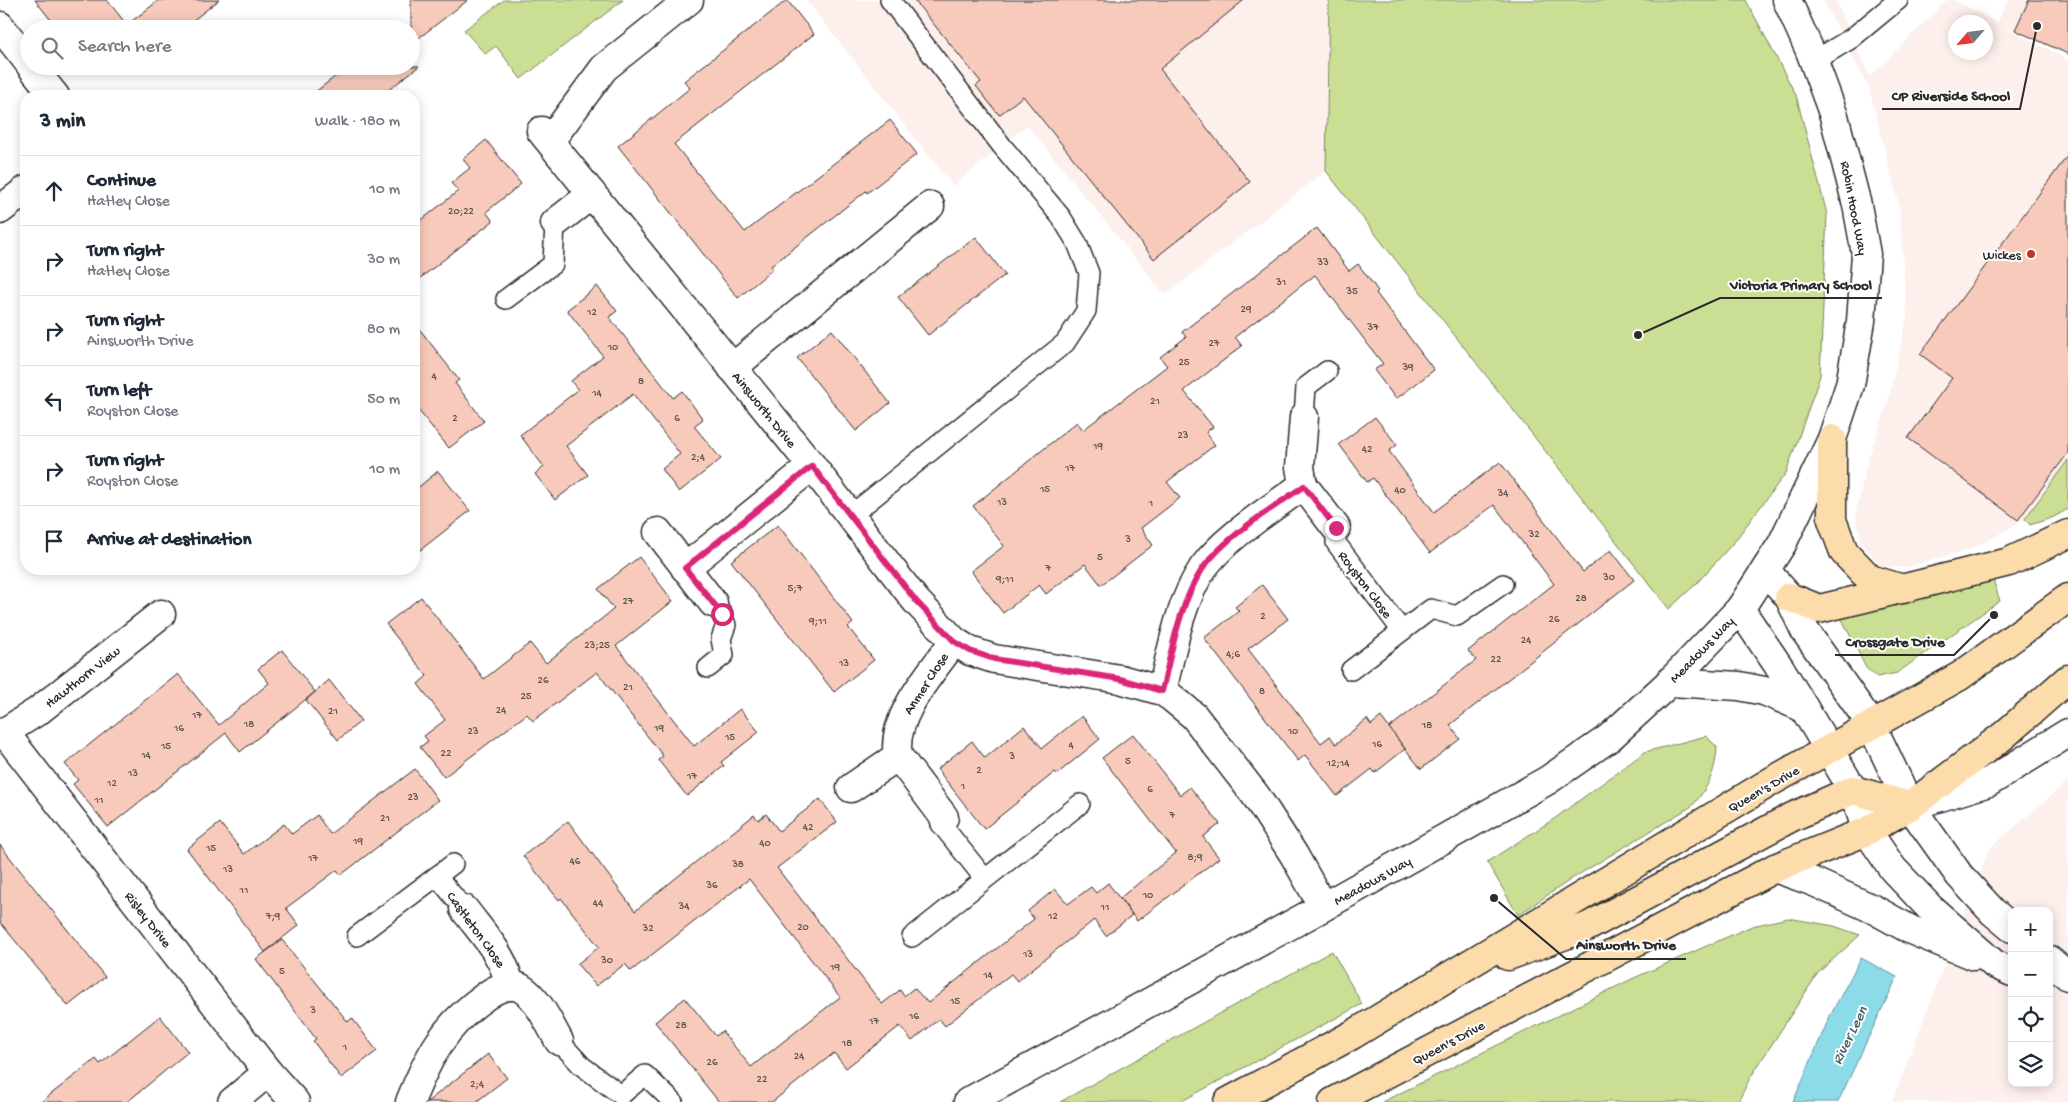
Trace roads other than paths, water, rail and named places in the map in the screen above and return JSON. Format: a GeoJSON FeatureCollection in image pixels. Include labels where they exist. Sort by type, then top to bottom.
{"type":"FeatureCollection","features":[{"type":"Feature","properties":{"kind":"main road"},"geometry":{"type":"LineString","coordinates":[[1832,440],[1832,520],[1844,552],[1870,579],[1904,589]]}},
{"type":"Feature","properties":{"kind":"main road"},"geometry":{"type":"LineString","coordinates":[[1789,598],[1819,609],[2009,562],[2068,534]]}},
{"type":"Feature","properties":{"kind":"main road","name":"Queen's Drive"},"geometry":{"type":"LineString","coordinates":[[1228,1102],[1352,1035],[1772,781],[1960,676],[2068,598]]}},
{"type":"Feature","properties":{"kind":"main road","name":"Queen's Drive"},"geometry":{"type":"LineString","coordinates":[[1333,1102],[1775,868],[1867,831],[1910,806],[2016,726],[2068,679]]}},
{"type":"Feature","properties":{"kind":"main road"},"geometry":{"type":"LineString","coordinates":[[1854,790],[1910,806]]}},
{"type":"Feature","properties":{"kind":"main road","name":"Queen's Drive"},"geometry":{"type":"LineString","coordinates":[[1455,974],[1587,927],[1792,817],[1854,790]]}},
{"type":"Feature","properties":{"kind":"street","name":"Ainsworth Drive"},"geometry":{"type":"LineString","coordinates":[[689,0],[604,68],[545,136],[812,466],[916,601],[954,641],[970,651],[994,659],[1120,679],[1162,691],[1194,716],[1256,796],[1294,855],[1323,907]]}},
{"type":"Feature","properties":{"kind":"street","name":"Robin Hood Way"},"geometry":{"type":"LineString","coordinates":[[1740,609],[1782,544],[1832,440],[1850,385],[1861,321],[1866,254],[1857,205],[1834,116],[1814,61],[1787,0]]}},
{"type":"Feature","properties":{"kind":"street"},"geometry":{"type":"LineString","coordinates":[[0,26],[20,52]]}},
{"type":"Feature","properties":{"kind":"street"},"geometry":{"type":"LineString","coordinates":[[38,75],[50,90]]}},
{"type":"Feature","properties":{"kind":"street"},"geometry":{"type":"LineString","coordinates":[[556,222],[592,194]]}},
{"type":"Feature","properties":{"kind":"street"},"geometry":{"type":"LineString","coordinates":[[0,210],[20,195]]}},
{"type":"Feature","properties":{"kind":"street"},"geometry":{"type":"LineString","coordinates":[[732,368],[930,206]]}},
{"type":"Feature","properties":{"kind":"street","name":"Royston Close"},"geometry":{"type":"LineString","coordinates":[[1304,417],[1300,466],[1304,486],[1336,528]]}},
{"type":"Feature","properties":{"kind":"street"},"geometry":{"type":"LineString","coordinates":[[685,568],[812,466]]}},
{"type":"Feature","properties":{"kind":"street"},"geometry":{"type":"LineString","coordinates":[[1162,691],[1186,602],[1203,568],[1226,544],[1304,486]]}},
{"type":"Feature","properties":{"kind":"street"},"geometry":{"type":"LineString","coordinates":[[658,532],[713,603]]}},
{"type":"Feature","properties":{"kind":"street"},"geometry":{"type":"LineString","coordinates":[[1766,571],[1789,598],[1805,631],[1871,724],[1910,806],[1959,875],[1993,912],[2008,925]]}},
{"type":"Feature","properties":{"kind":"street"},"geometry":{"type":"LineString","coordinates":[[1740,609],[1753,632],[1780,668],[1854,790],[1867,831],[1902,880],[1930,908],[2003,968]]}},
{"type":"Feature","properties":{"kind":"street","name":"Meadows Way"},"geometry":{"type":"LineString","coordinates":[[968,1102],[1323,907],[1548,780],[1609,738],[1670,682],[1740,609]]}},
{"type":"Feature","properties":{"kind":"street","name":"Hawthorn View"},"geometry":{"type":"LineString","coordinates":[[3,734],[38,711],[161,614]]}},
{"type":"Feature","properties":{"kind":"street","name":"Anmer Close"},"geometry":{"type":"LineString","coordinates":[[898,756],[897,737],[902,717],[954,641]]}},
{"type":"Feature","properties":{"kind":"street"},"geometry":{"type":"LineString","coordinates":[[1670,682],[1739,686],[1764,691],[1804,708]]}},
{"type":"Feature","properties":{"kind":"street","name":"Queen's Drive"},"geometry":{"type":"LineString","coordinates":[[1910,806],[1989,782],[2068,733]]}},
{"type":"Feature","properties":{"kind":"street","name":"Risley Drive"},"geometry":{"type":"LineString","coordinates":[[3,734],[268,1072],[295,1102]]}},
{"type":"Feature","properties":{"kind":"street"},"geometry":{"type":"LineString","coordinates":[[851,788],[898,756],[944,817]]}},
{"type":"Feature","properties":{"kind":"street"},"geometry":{"type":"LineString","coordinates":[[1775,868],[1814,882],[1873,909],[1911,930],[2003,968]]}},
{"type":"Feature","properties":{"kind":"street","name":"Castleton Close"},"geometry":{"type":"LineString","coordinates":[[464,909],[500,956],[507,969],[510,986]]}},
{"type":"Feature","properties":{"kind":"street"},"geometry":{"type":"LineString","coordinates":[[2053,963],[2068,976]]}},
{"type":"Feature","properties":{"kind":"street","name":"Castleton Close"},"geometry":{"type":"LineString","coordinates":[[410,1102],[430,1056],[447,1029],[469,1008],[494,990],[510,986],[521,988],[530,996],[559,1041]]}},
{"type":"Feature","properties":{"kind":"street"},"geometry":{"type":"LineString","coordinates":[[2053,987],[2068,992]]}},
{"type":"Feature","properties":{"kind":"street"},"geometry":{"type":"LineString","coordinates":[[232,1102],[268,1072]]}},
{"type":"Feature","properties":{"kind":"lane"},"geometry":{"type":"LineString","coordinates":[[850,516],[1065,343],[1086,311],[1089,273],[1078,243],[1061,217],[1002,146],[890,0]]}},
{"type":"Feature","properties":{"kind":"lane"},"geometry":{"type":"LineString","coordinates":[[1814,61],[1852,38],[1898,0]]}},
{"type":"Feature","properties":{"kind":"lane"},"geometry":{"type":"LineString","coordinates":[[506,299],[553,264],[556,222]]}},
{"type":"Feature","properties":{"kind":"lane","name":"Royston Close"},"geometry":{"type":"LineString","coordinates":[[1304,417],[1306,386],[1327,372]]}},
{"type":"Feature","properties":{"kind":"lane","name":"Royston Close"},"geometry":{"type":"LineString","coordinates":[[1336,528],[1336,543],[1402,631]]}},
{"type":"Feature","properties":{"kind":"lane","name":"Royston Close"},"geometry":{"type":"LineString","coordinates":[[1351,670],[1431,609],[1458,616],[1503,584]]}},
{"type":"Feature","properties":{"kind":"lane"},"geometry":{"type":"LineString","coordinates":[[708,668],[724,655],[721,639],[726,625],[722,614],[713,603]]}},
{"type":"Feature","properties":{"kind":"lane"},"geometry":{"type":"LineString","coordinates":[[912,937],[984,878],[1080,804]]}},
{"type":"Feature","properties":{"kind":"lane"},"geometry":{"type":"LineString","coordinates":[[944,817],[941,824],[984,878]]}},
{"type":"Feature","properties":{"kind":"lane"},"geometry":{"type":"LineString","coordinates":[[356,936],[453,864]]}},
{"type":"Feature","properties":{"kind":"lane","name":"Castleton Close"},"geometry":{"type":"LineString","coordinates":[[437,876],[464,909]]}},
{"type":"Feature","properties":{"kind":"lane","name":"Castleton Close"},"geometry":{"type":"LineString","coordinates":[[559,1041],[582,1066],[621,1095],[645,1075],[672,1102]]}},
{"type":"Feature","properties":{"kind":"water","name":"River Leen"},"geometry":{"type":"Polygon","coordinates":[[[1861,958],[1897,977],[1838,1102],[1793,1102],[1830,1016],[1861,958]]]}},
{"type":"Feature","properties":{"kind":"place","name":"CP Riverside School"},"geometry":{"type":"Point","coordinates":[2037,26]}},
{"type":"Feature","properties":{"kind":"place","name":"Wickes"},"geometry":{"type":"Point","coordinates":[2031,254]}},
{"type":"Feature","properties":{"kind":"place","name":"Victoria Primary School"},"geometry":{"type":"Point","coordinates":[1638,335]}},
{"type":"Feature","properties":{"kind":"place","name":"Crossgate Drive"},"geometry":{"type":"Point","coordinates":[1994,615]}},
{"type":"Feature","properties":{"kind":"place","name":"Ainsworth Drive"},"geometry":{"type":"Point","coordinates":[1494,898]}}]}
